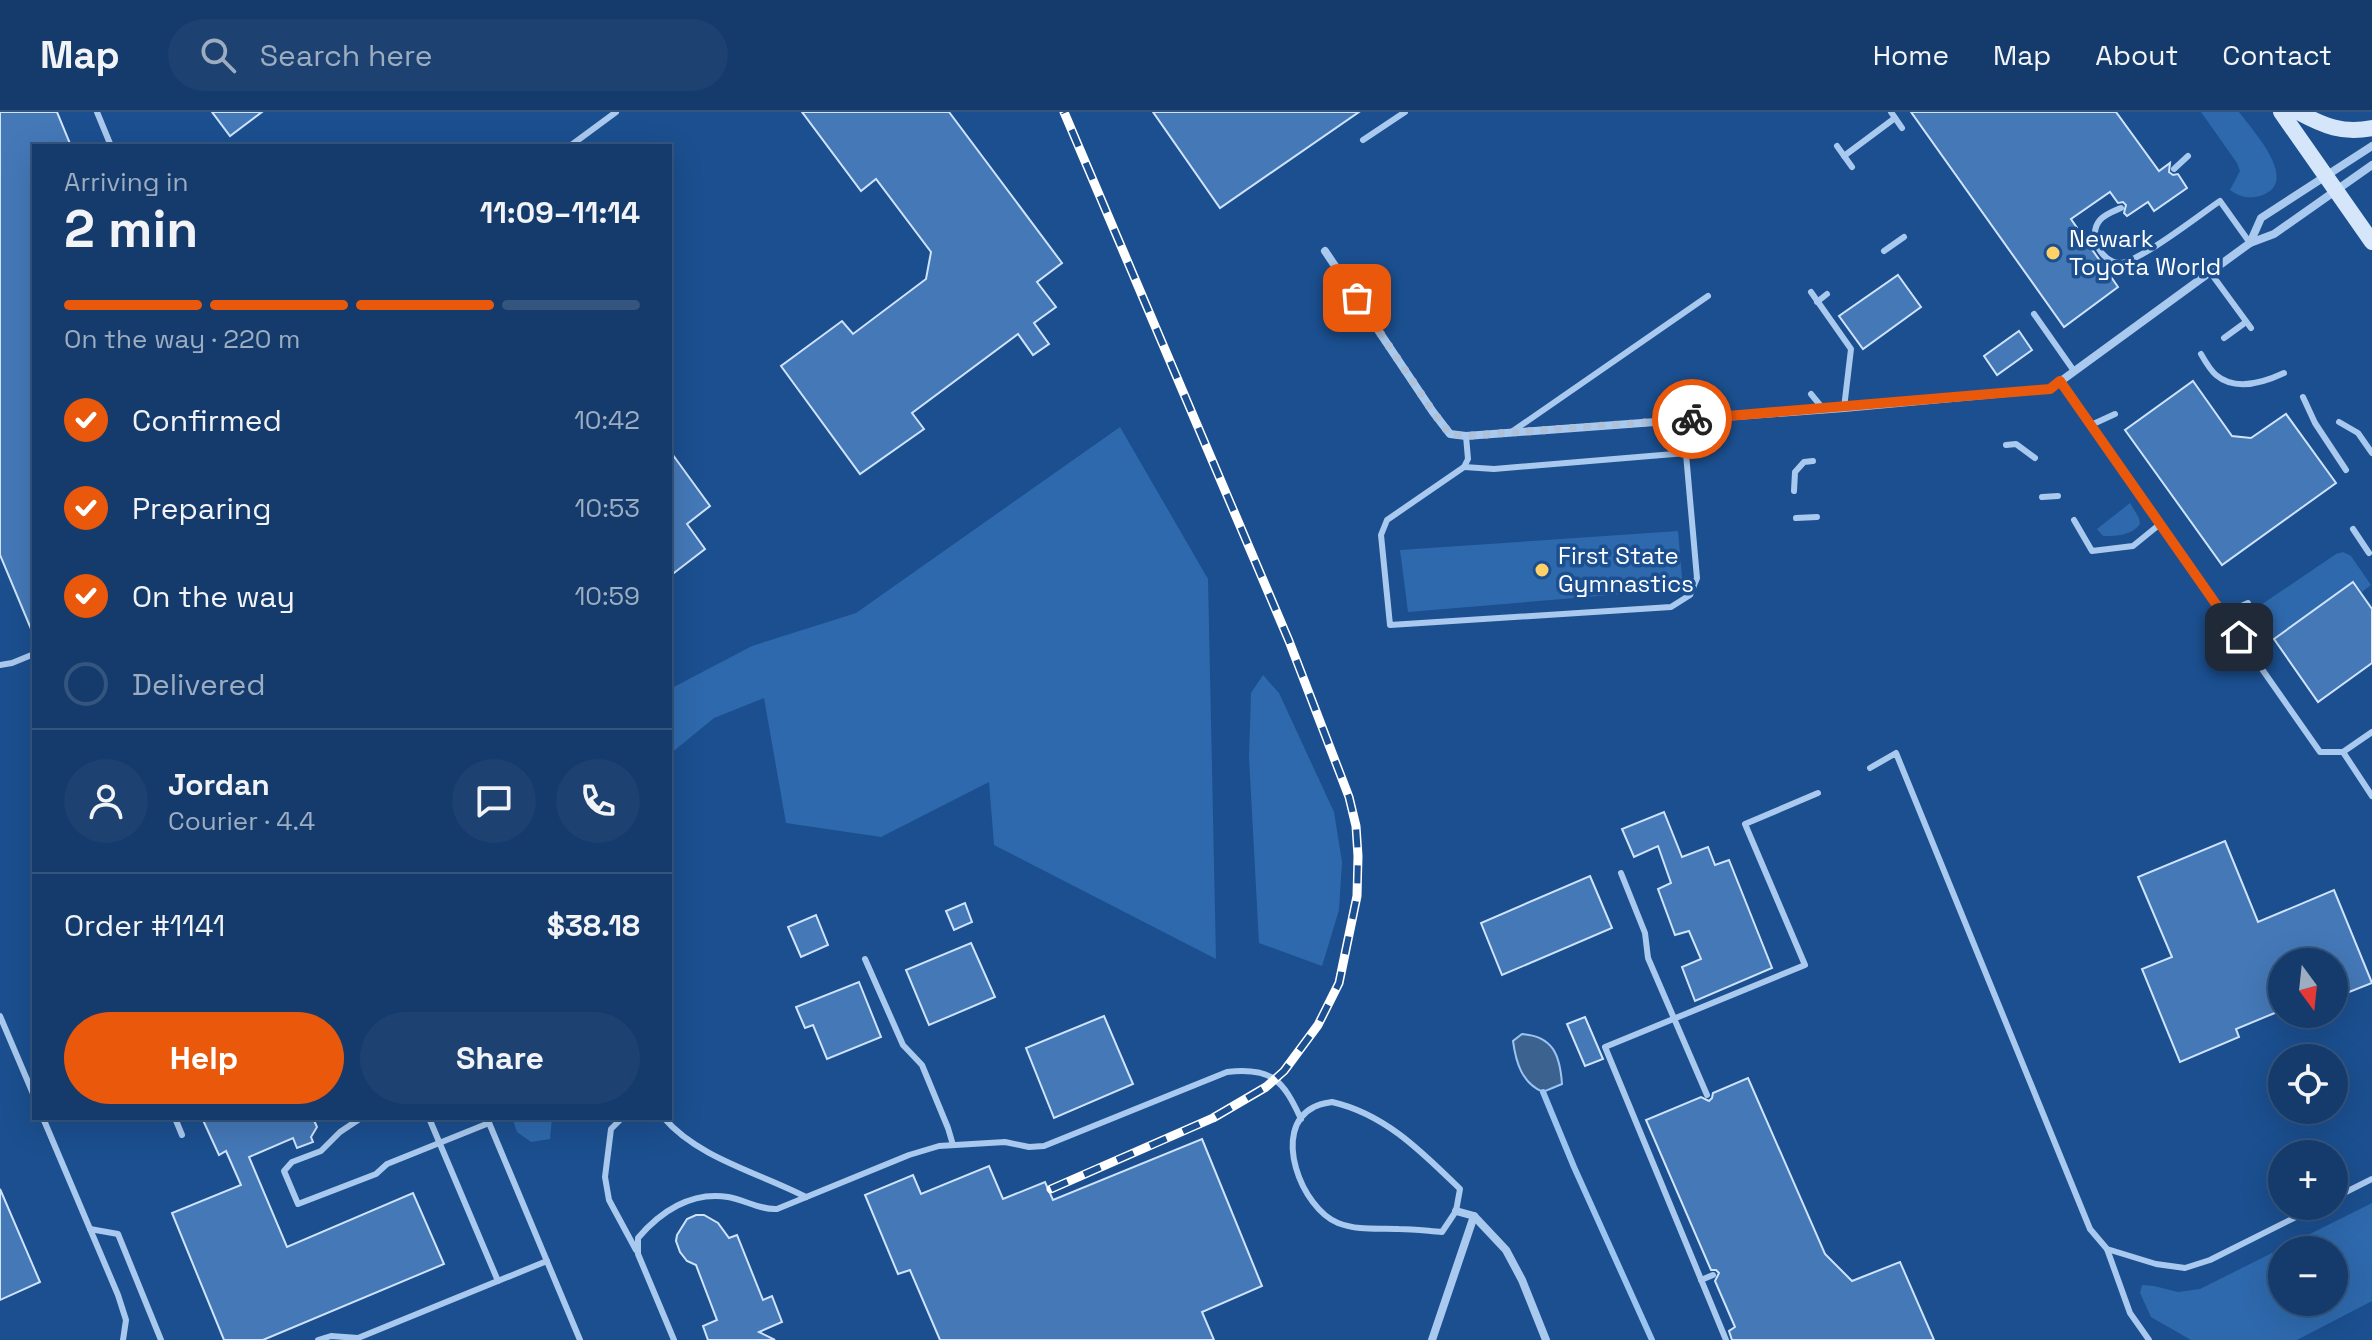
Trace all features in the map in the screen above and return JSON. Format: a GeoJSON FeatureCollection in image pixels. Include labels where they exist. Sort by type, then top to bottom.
{"type":"FeatureCollection","features":[{"type":"Feature","properties":{"kind":"street"},"geometry":{"type":"LineString","coordinates":[[2281,112],[2372,242]]}},
{"type":"Feature","properties":{"kind":"street"},"geometry":{"type":"LineString","coordinates":[[2298,112],[2317,122],[2352,131],[2372,128]]}},
{"type":"Feature","properties":{"kind":"street"},"geometry":{"type":"LineString","coordinates":[[2250,243],[2261,218],[2372,146]]}},
{"type":"Feature","properties":{"kind":"street"},"geometry":{"type":"LineString","coordinates":[[1325,251],[1450,434],[1466,436],[1824,410],[2050,389],[2250,243],[2274,234],[2372,165]]}},
{"type":"Feature","properties":{"kind":"street"},"geometry":{"type":"LineString","coordinates":[[1456,1211],[1474,1216],[1506,1250],[1522,1280],[1546,1340]]}},
{"type":"Feature","properties":{"kind":"street"},"geometry":{"type":"LineString","coordinates":[[1432,1340],[1474,1216]]}},
{"type":"Feature","properties":{"kind":"lane"},"geometry":{"type":"LineString","coordinates":[[97,112],[110,144]]}},
{"type":"Feature","properties":{"kind":"lane"},"geometry":{"type":"LineString","coordinates":[[573,144],[616,112]]}},
{"type":"Feature","properties":{"kind":"lane"},"geometry":{"type":"LineString","coordinates":[[1363,140],[1405,112]]}},
{"type":"Feature","properties":{"kind":"lane"},"geometry":{"type":"LineString","coordinates":[[1844,156],[1893,115],[1902,128]]}},
{"type":"Feature","properties":{"kind":"lane"},"geometry":{"type":"LineString","coordinates":[[1837,146],[1852,167]]}},
{"type":"Feature","properties":{"kind":"lane"},"geometry":{"type":"LineString","coordinates":[[2174,169],[2188,156]]}},
{"type":"Feature","properties":{"kind":"lane"},"geometry":{"type":"LineString","coordinates":[[2121,208],[2101,218],[2095,227],[2098,247],[2107,258],[2118,263],[2138,257],[2220,201],[2250,243]]}},
{"type":"Feature","properties":{"kind":"lane"},"geometry":{"type":"LineString","coordinates":[[1884,251],[1904,237]]}},
{"type":"Feature","properties":{"kind":"lane"},"geometry":{"type":"LineString","coordinates":[[2210,272],[2249,325],[2224,338]]}},
{"type":"Feature","properties":{"kind":"lane"},"geometry":{"type":"LineString","coordinates":[[1811,292],[1851,349],[1844,408]]}},
{"type":"Feature","properties":{"kind":"lane"},"geometry":{"type":"LineString","coordinates":[[1817,302],[1827,294]]}},
{"type":"Feature","properties":{"kind":"lane"},"geometry":{"type":"LineString","coordinates":[[1510,433],[1708,296]]}},
{"type":"Feature","properties":{"kind":"lane"},"geometry":{"type":"LineString","coordinates":[[2034,314],[2074,371]]}},
{"type":"Feature","properties":{"kind":"lane"},"geometry":{"type":"LineString","coordinates":[[2201,354],[2214,374],[2238,383],[2254,385],[2284,373]]}},
{"type":"Feature","properties":{"kind":"lane"},"geometry":{"type":"LineString","coordinates":[[2060,381],[2320,752],[2343,752],[2372,732]]}},
{"type":"Feature","properties":{"kind":"lane"},"geometry":{"type":"LineString","coordinates":[[1811,394],[1824,410]]}},
{"type":"Feature","properties":{"kind":"lane"},"geometry":{"type":"LineString","coordinates":[[2303,397],[2315,423],[2346,470]]}},
{"type":"Feature","properties":{"kind":"lane"},"geometry":{"type":"LineString","coordinates":[[2091,425],[2115,414]]}},
{"type":"Feature","properties":{"kind":"lane"},"geometry":{"type":"LineString","coordinates":[[1466,436],[1468,459],[1464,467],[1387,520],[1381,535],[1390,625],[1671,607],[1690,595],[1697,578],[1683,420]]}},
{"type":"Feature","properties":{"kind":"lane"},"geometry":{"type":"LineString","coordinates":[[2339,422],[2358,433],[2372,453]]}},
{"type":"Feature","properties":{"kind":"lane"},"geometry":{"type":"LineString","coordinates":[[2006,445],[2016,444],[2035,458]]}},
{"type":"Feature","properties":{"kind":"lane"},"geometry":{"type":"LineString","coordinates":[[1464,467],[1494,469],[1686,453]]}},
{"type":"Feature","properties":{"kind":"lane"},"geometry":{"type":"LineString","coordinates":[[1794,491],[1795,472],[1804,462],[1813,461]]}},
{"type":"Feature","properties":{"kind":"lane"},"geometry":{"type":"LineString","coordinates":[[2042,497],[2058,496]]}},
{"type":"Feature","properties":{"kind":"lane"},"geometry":{"type":"LineString","coordinates":[[1796,518],[1817,517]]}},
{"type":"Feature","properties":{"kind":"lane"},"geometry":{"type":"LineString","coordinates":[[2074,520],[2092,551],[2133,546],[2160,524]]}},
{"type":"Feature","properties":{"kind":"lane"},"geometry":{"type":"LineString","coordinates":[[2353,529],[2369,553]]}},
{"type":"Feature","properties":{"kind":"lane"},"geometry":{"type":"LineString","coordinates":[[2223,614],[2248,603]]}},
{"type":"Feature","properties":{"kind":"lane"},"geometry":{"type":"LineString","coordinates":[[0,665],[32,655]]}},
{"type":"Feature","properties":{"kind":"lane"},"geometry":{"type":"LineString","coordinates":[[2343,752],[2372,796]]}},
{"type":"Feature","properties":{"kind":"lane"},"geometry":{"type":"LineString","coordinates":[[1870,768],[1896,753],[2090,1229],[2107,1249],[2130,1313],[2149,1340]]}},
{"type":"Feature","properties":{"kind":"lane"},"geometry":{"type":"LineString","coordinates":[[1726,1340],[1605,1047],[1805,965],[1745,824],[1818,793]]}},
{"type":"Feature","properties":{"kind":"lane"},"geometry":{"type":"LineString","coordinates":[[1621,873],[1645,933],[1648,958],[1707,1095]]}},
{"type":"Feature","properties":{"kind":"lane"},"geometry":{"type":"LineString","coordinates":[[865,959],[903,1045],[922,1065],[953,1145]]}},
{"type":"Feature","properties":{"kind":"lane"},"geometry":{"type":"LineString","coordinates":[[0,1016],[32,1091]]}},
{"type":"Feature","properties":{"kind":"lane"},"geometry":{"type":"LineString","coordinates":[[638,1254],[638,1238],[653,1220],[677,1204],[725,1196],[766,1210],[777,1209],[909,1155],[939,1146],[1005,1142],[1029,1147],[1044,1146],[1227,1072],[1244,1070],[1262,1073],[1284,1087],[1301,1119]]}},
{"type":"Feature","properties":{"kind":"lane"},"geometry":{"type":"LineString","coordinates":[[1332,1102],[1355,1107],[1380,1120],[1418,1150],[1460,1189],[1456,1211],[1442,1232],[1358,1228],[1337,1223],[1323,1214],[1309,1198],[1294,1157],[1293,1137],[1301,1119],[1313,1107],[1332,1102]]}},
{"type":"Feature","properties":{"kind":"lane"},"geometry":{"type":"LineString","coordinates":[[44,1120],[118,1295],[126,1320],[123,1340]]}},
{"type":"Feature","properties":{"kind":"lane"},"geometry":{"type":"LineString","coordinates":[[176,1120],[182,1135]]}},
{"type":"Feature","properties":{"kind":"lane"},"geometry":{"type":"LineString","coordinates":[[358,1120],[321,1151],[292,1162],[284,1171],[298,1204],[376,1174],[387,1164],[488,1120],[580,1340]]}},
{"type":"Feature","properties":{"kind":"lane"},"geometry":{"type":"LineString","coordinates":[[430,1120],[498,1281]]}},
{"type":"Feature","properties":{"kind":"lane"},"geometry":{"type":"LineString","coordinates":[[620,1120],[611,1129],[605,1177],[609,1200],[638,1254],[674,1340]]}},
{"type":"Feature","properties":{"kind":"lane"},"geometry":{"type":"LineString","coordinates":[[666,1120],[677,1133],[696,1146],[806,1197]]}},
{"type":"Feature","properties":{"kind":"lane"},"geometry":{"type":"LineString","coordinates":[[2348,1191],[2372,1179]]}},
{"type":"Feature","properties":{"kind":"lane"},"geometry":{"type":"LineString","coordinates":[[2107,1249],[2156,1264],[2185,1268],[2210,1260],[2290,1220]]}},
{"type":"Feature","properties":{"kind":"lane"},"geometry":{"type":"LineString","coordinates":[[90,1229],[118,1234],[161,1340]]}},
{"type":"Feature","properties":{"kind":"lane"},"geometry":{"type":"LineString","coordinates":[[318,1340],[331,1336],[358,1338],[547,1261]]}},
{"type":"Feature","properties":{"kind":"lane"},"geometry":{"type":"LineString","coordinates":[[1701,1280],[1713,1275]]}},
{"type":"Feature","properties":{"kind":"lane"},"geometry":{"type":"LineString","coordinates":[[370,1340],[380,1330]]}},
{"type":"Feature","properties":{"kind":"shaded area"},"geometry":{"type":"Polygon","coordinates":[[[2201,112],[2239,112],[2263,144],[2276,169],[2272,189],[2252,197],[2230,190],[2240,171],[2201,112]]]}},
{"type":"Feature","properties":{"kind":"shaded area"},"geometry":{"type":"Polygon","coordinates":[[[1120,427],[1208,579],[1216,959],[994,845],[989,782],[881,837],[786,823],[764,698],[714,718],[672,752],[672,688],[752,646],[856,613],[1120,427]]]}},
{"type":"Feature","properties":{"kind":"shaded area"},"geometry":{"type":"Polygon","coordinates":[[[2130,503],[2140,524],[2128,533],[2103,536],[2097,529],[2130,503]]]}},
{"type":"Feature","properties":{"kind":"shaded area","name":"First State Gymnastics"},"geometry":{"type":"Polygon","coordinates":[[[1678,531],[1683,589],[1408,612],[1400,550],[1678,531]]]}},
{"type":"Feature","properties":{"kind":"shaded area"},"geometry":{"type":"Polygon","coordinates":[[[2343,552],[2351,556],[2371,585],[2362,592],[2353,581],[2263,646],[2250,624],[2255,609],[2343,552]]]}},
{"type":"Feature","properties":{"kind":"shaded area"},"geometry":{"type":"Polygon","coordinates":[[[1263,675],[1279,693],[1334,812],[1342,862],[1339,910],[1322,966],[1259,943],[1249,757],[1251,693],[1263,675]]]}},
{"type":"Feature","properties":{"kind":"shaded area"},"geometry":{"type":"Polygon","coordinates":[[[1522,1034],[1541,1039],[1553,1049],[1562,1084],[1543,1092],[1525,1078],[1513,1041],[1522,1034]]]}},
{"type":"Feature","properties":{"kind":"shaded area"},"geometry":{"type":"Polygon","coordinates":[[[513,1120],[552,1120],[550,1139],[531,1142],[517,1132],[513,1120]]]}},
{"type":"Feature","properties":{"kind":"shaded area"},"geometry":{"type":"Polygon","coordinates":[[[2372,1203],[2372,1301],[2348,1313],[2348,1236],[2306,1236],[2338,1220],[2348,1220],[2348,1215],[2372,1203]]]}},
{"type":"Feature","properties":{"kind":"shaded area"},"geometry":{"type":"Polygon","coordinates":[[[2268,1255],[2268,1316],[2343,1316],[2297,1340],[2191,1340],[2151,1317],[2140,1293],[2142,1285],[2178,1292],[2200,1289],[2268,1255]]]}},
{"type":"Feature","properties":{"kind":"building"},"geometry":{"type":"Polygon","coordinates":[[[0,112],[57,112],[70,144],[32,144],[32,631],[0,555],[0,112]]]}},
{"type":"Feature","properties":{"kind":"building"},"geometry":{"type":"Polygon","coordinates":[[[212,112],[262,112],[230,136],[212,112]]]}},
{"type":"Feature","properties":{"kind":"building"},"geometry":{"type":"Polygon","coordinates":[[[802,112],[949,112],[1062,263],[1037,282],[1056,307],[1034,323],[1049,344],[1033,355],[1018,334],[912,413],[924,429],[860,474],[781,366],[842,321],[853,334],[926,279],[931,252],[876,179],[861,191],[802,112]]]}},
{"type":"Feature","properties":{"kind":"building"},"geometry":{"type":"Polygon","coordinates":[[[1153,112],[1359,112],[1220,208],[1153,112]]]}},
{"type":"Feature","properties":{"kind":"building","name":"Newark Toyota World"},"geometry":{"type":"Polygon","coordinates":[[[1911,112],[2116,112],[2159,171],[2170,163],[2169,172],[2178,174],[2187,188],[2154,211],[2148,202],[2127,216],[2124,213],[2126,205],[2118,203],[2110,192],[2071,219],[2118,287],[2064,327],[1911,112]]]}},
{"type":"Feature","properties":{"kind":"building"},"geometry":{"type":"Polygon","coordinates":[[[1898,275],[1921,307],[1863,349],[1839,316],[1898,275]]]}},
{"type":"Feature","properties":{"kind":"building"},"geometry":{"type":"Polygon","coordinates":[[[2019,331],[2032,350],[1997,375],[1984,356],[2019,331]]]}},
{"type":"Feature","properties":{"kind":"building"},"geometry":{"type":"Polygon","coordinates":[[[2193,381],[2232,436],[2251,438],[2286,414],[2336,483],[2222,565],[2125,430],[2193,381]]]}},
{"type":"Feature","properties":{"kind":"building"},"geometry":{"type":"Polygon","coordinates":[[[672,454],[710,506],[687,524],[705,549],[672,574],[672,454]]]}},
{"type":"Feature","properties":{"kind":"building"},"geometry":{"type":"Polygon","coordinates":[[[2353,582],[2372,609],[2372,663],[2318,702],[2274,639],[2353,582]]]}},
{"type":"Feature","properties":{"kind":"building"},"geometry":{"type":"Polygon","coordinates":[[[1664,812],[1682,857],[1708,847],[1715,865],[1729,860],[1772,968],[1695,1001],[1682,967],[1701,959],[1689,931],[1675,935],[1658,889],[1671,883],[1658,846],[1634,857],[1622,829],[1664,812]]]}},
{"type":"Feature","properties":{"kind":"building"},"geometry":{"type":"Polygon","coordinates":[[[2225,841],[2258,922],[2334,890],[2372,983],[2348,992],[2348,948],[2268,948],[2268,1016],[2236,1029],[2239,1037],[2180,1062],[2142,969],[2172,957],[2138,877],[2225,841]]]}},
{"type":"Feature","properties":{"kind":"building"},"geometry":{"type":"Polygon","coordinates":[[[1590,876],[1612,928],[1502,975],[1481,923],[1590,876]]]}},
{"type":"Feature","properties":{"kind":"building"},"geometry":{"type":"Polygon","coordinates":[[[965,903],[972,922],[954,930],[946,911],[965,903]]]}},
{"type":"Feature","properties":{"kind":"building"},"geometry":{"type":"Polygon","coordinates":[[[816,915],[828,945],[801,957],[788,927],[816,915]]]}},
{"type":"Feature","properties":{"kind":"building"},"geometry":{"type":"Polygon","coordinates":[[[971,943],[995,997],[929,1025],[906,970],[971,943]]]}},
{"type":"Feature","properties":{"kind":"building"},"geometry":{"type":"Polygon","coordinates":[[[859,982],[881,1037],[827,1059],[813,1025],[805,1028],[796,1007],[859,982]]]}},
{"type":"Feature","properties":{"kind":"building"},"geometry":{"type":"Polygon","coordinates":[[[1104,1016],[1133,1084],[1054,1118],[1026,1048],[1104,1016]]]}},
{"type":"Feature","properties":{"kind":"building"},"geometry":{"type":"Polygon","coordinates":[[[1585,1017],[1603,1059],[1585,1066],[1567,1024],[1585,1017]]]}},
{"type":"Feature","properties":{"kind":"building"},"geometry":{"type":"Polygon","coordinates":[[[1748,1078],[1825,1254],[1852,1281],[1900,1262],[1934,1340],[1732,1340],[1729,1331],[1735,1327],[1715,1281],[1719,1273],[1711,1270],[1646,1120],[1701,1097],[1709,1101],[1713,1093],[1748,1078]]]}},
{"type":"Feature","properties":{"kind":"building"},"geometry":{"type":"Polygon","coordinates":[[[203,1120],[314,1120],[317,1127],[311,1137],[313,1142],[297,1148],[293,1138],[249,1157],[287,1247],[413,1193],[444,1264],[263,1340],[224,1340],[172,1213],[241,1185],[226,1151],[219,1155],[203,1120]]]}},
{"type":"Feature","properties":{"kind":"building"},"geometry":{"type":"Polygon","coordinates":[[[1202,1139],[1262,1286],[1202,1312],[1214,1340],[940,1340],[910,1270],[898,1274],[865,1195],[913,1175],[921,1194],[989,1166],[1003,1199],[1045,1182],[1053,1200],[1202,1139]]]}},
{"type":"Feature","properties":{"kind":"building"},"geometry":{"type":"Polygon","coordinates":[[[0,1189],[40,1282],[0,1300],[0,1189]]]}},
{"type":"Feature","properties":{"kind":"building"},"geometry":{"type":"Polygon","coordinates":[[[704,1215],[718,1223],[729,1238],[737,1235],[763,1300],[772,1296],[782,1322],[759,1332],[775,1340],[708,1340],[703,1326],[717,1320],[696,1265],[687,1261],[676,1241],[687,1219],[704,1215]]]}},
{"type":"Feature","properties":{"kind":"waterway"},"geometry":{"type":"LineString","coordinates":[[1543,1092],[1652,1340]]}},
{"type":"Feature","properties":{"kind":"railway"},"geometry":{"type":"LineString","coordinates":[[1051,1189],[1213,1118],[1266,1087],[1284,1071],[1318,1025],[1339,983],[1357,896],[1358,856],[1356,826],[1349,797],[1289,641],[1064,112]]}},
{"type":"Feature","properties":{"kind":"way so far"},"geometry":{"type":"LineString","coordinates":[[1357,298],[1450,434],[1466,436],[1692,419]]}},
{"type":"Feature","properties":{"kind":"place","name":"Newark Toyota World"},"geometry":{"type":"Point","coordinates":[2053,253]}},
{"type":"Feature","properties":{"kind":"place","name":"First State Gymnastics"},"geometry":{"type":"Point","coordinates":[1542,570]}},
{"type":"Feature","properties":{"kind":"route"},"geometry":{"type":"LineString","coordinates":[[1692,419],[2050,389],[2060,381],[2239,637]]}}]}
